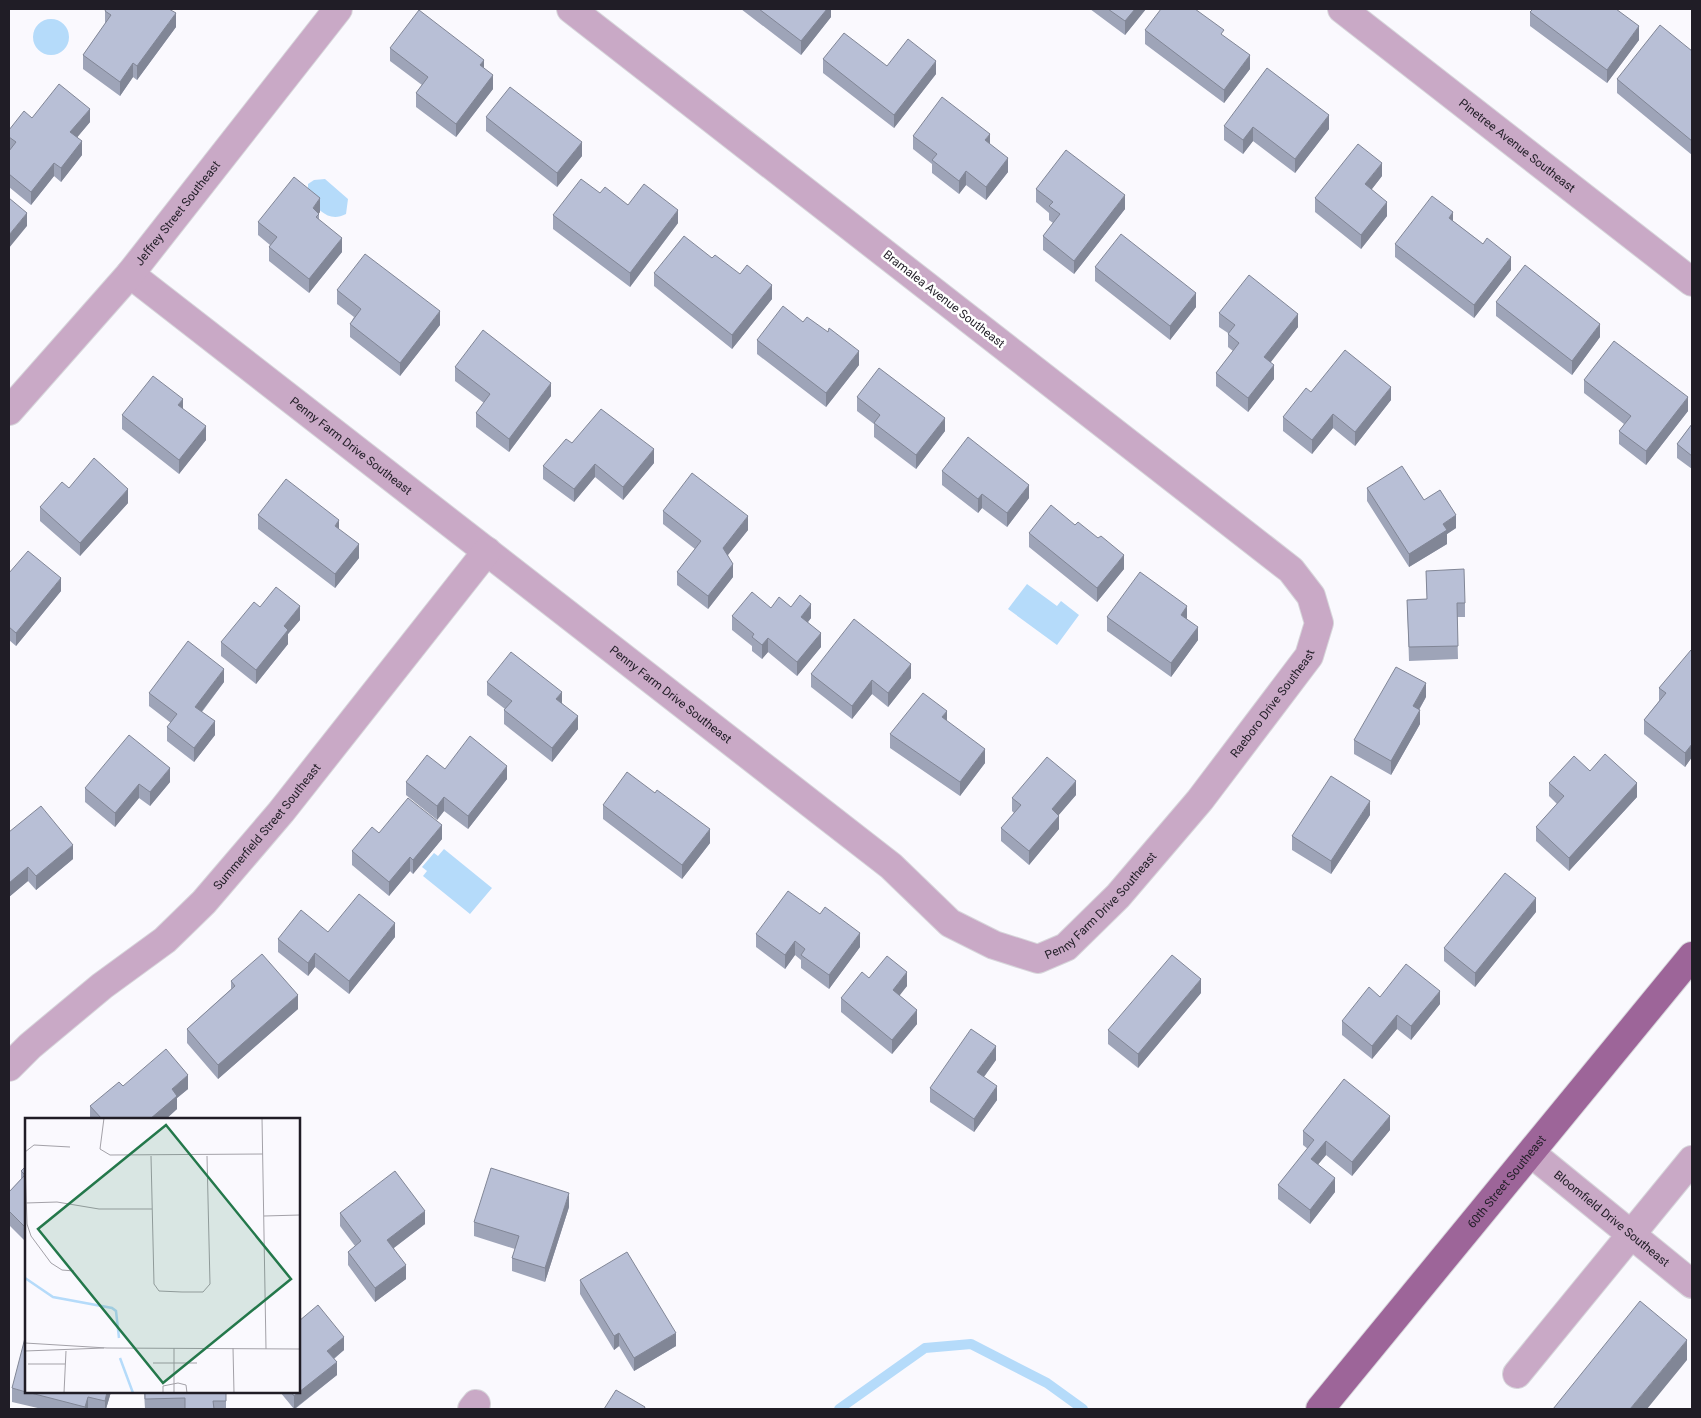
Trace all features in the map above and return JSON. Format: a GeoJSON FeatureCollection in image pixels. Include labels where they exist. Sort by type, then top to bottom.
{"type":"FeatureCollection","features":[{"type":"Feature","properties":{"kind":"main road","name":"60th Street Southeast"},"geometry":{"type":"LineString","coordinates":[[1320,1409],[1692,956]]}},
{"type":"Feature","properties":{"kind":"street","name":"Jeffrey Street Southeast"},"geometry":{"type":"LineString","coordinates":[[9,410],[130,274],[338,9]]}},
{"type":"Feature","properties":{"kind":"street","name":"Bramalea Avenue Southeast"},"geometry":{"type":"LineString","coordinates":[[571,9],[1291,570],[1311,596]]}},
{"type":"Feature","properties":{"kind":"street","name":"Pinetree Avenue Southeast"},"geometry":{"type":"LineString","coordinates":[[1342,9],[1692,282]]}},
{"type":"Feature","properties":{"kind":"street","name":"Penny Farm Drive Southeast"},"geometry":{"type":"LineString","coordinates":[[130,274],[891,866],[950,924],[994,945],[1038,959],[1066,947],[1118,896],[1200,800]]}},
{"type":"Feature","properties":{"kind":"street","name":"Summerfield Street Southeast"},"geometry":{"type":"LineString","coordinates":[[9,1067],[30,1046],[102,986],[166,940],[204,902],[282,812],[487,551]]}},
{"type":"Feature","properties":{"kind":"street","name":"Raeboro Drive Southeast"},"geometry":{"type":"LineString","coordinates":[[1200,800],[1309,656],[1319,623],[1311,596]]}},
{"type":"Feature","properties":{"kind":"street","name":"Bloomfield Drive Southeast"},"geometry":{"type":"LineString","coordinates":[[1532,1153],[1692,1284]]}},
{"type":"Feature","properties":{"kind":"street"},"geometry":{"type":"LineString","coordinates":[[1518,1374],[1692,1160]]}},
{"type":"Feature","properties":{"kind":"water"},"geometry":{"type":"Polygon","coordinates":[[[51,19],[63,25],[69,37],[63,49],[51,55],[39,49],[33,37],[39,25],[51,19]]]}},
{"type":"Feature","properties":{"kind":"water"},"geometry":{"type":"Polygon","coordinates":[[[325,179],[348,199],[346,214],[335,217],[330,216],[321,211],[308,199],[308,184],[314,180],[325,179]]]}},
{"type":"Feature","properties":{"kind":"water"},"geometry":{"type":"Polygon","coordinates":[[[1027,584],[1057,606],[1061,601],[1079,615],[1057,645],[1008,609],[1027,584]]]}},
{"type":"Feature","properties":{"kind":"water"},"geometry":{"type":"Polygon","coordinates":[[[444,849],[492,888],[470,914],[423,876],[427,871],[422,867],[434,853],[438,856],[444,849]]]}},
{"type":"Feature","properties":{"kind":"building"},"geometry":{"type":"Polygon","coordinates":[[[106,9],[169,9],[176,13],[137,66],[133,63],[120,82],[83,55],[111,15],[105,11],[106,9]]]}},
{"type":"Feature","properties":{"kind":"building"},"geometry":{"type":"Polygon","coordinates":[[[759,9],[827,9],[801,41],[759,9]]]}},
{"type":"Feature","properties":{"kind":"building"},"geometry":{"type":"Polygon","coordinates":[[[1108,9],[1135,9],[1125,21],[1108,9]]]}},
{"type":"Feature","properties":{"kind":"building"},"geometry":{"type":"Polygon","coordinates":[[[1161,9],[1195,9],[1224,30],[1221,34],[1250,55],[1224,90],[1145,30],[1161,9]]]}},
{"type":"Feature","properties":{"kind":"building"},"geometry":{"type":"Polygon","coordinates":[[[1533,9],[1616,9],[1639,26],[1607,70],[1530,12],[1533,9]]]}},
{"type":"Feature","properties":{"kind":"building"},"geometry":{"type":"Polygon","coordinates":[[[419,10],[484,60],[480,65],[493,75],[456,124],[416,93],[428,77],[390,48],[419,10]]]}},
{"type":"Feature","properties":{"kind":"building"},"geometry":{"type":"Polygon","coordinates":[[[1660,25],[1692,51],[1692,141],[1617,79],[1660,25]]]}},
{"type":"Feature","properties":{"kind":"building"},"geometry":{"type":"Polygon","coordinates":[[[844,33],[887,66],[908,39],[936,61],[894,115],[823,59],[844,33]]]}},
{"type":"Feature","properties":{"kind":"building"},"geometry":{"type":"Polygon","coordinates":[[[1267,68],[1329,115],[1295,159],[1253,127],[1243,140],[1224,126],[1267,68]]]}},
{"type":"Feature","properties":{"kind":"building"},"geometry":{"type":"Polygon","coordinates":[[[59,84],[90,109],[70,132],[82,141],[61,168],[54,163],[31,192],[9,174],[9,151],[16,142],[9,137],[9,130],[24,111],[32,118],[59,84]]]}},
{"type":"Feature","properties":{"kind":"building"},"geometry":{"type":"Polygon","coordinates":[[[510,87],[582,142],[557,173],[486,117],[510,87]]]}},
{"type":"Feature","properties":{"kind":"building"},"geometry":{"type":"Polygon","coordinates":[[[942,97],[990,134],[985,140],[1008,158],[986,187],[966,171],[959,181],[932,160],[937,154],[913,136],[942,97]]]}},
{"type":"Feature","properties":{"kind":"building"},"geometry":{"type":"Polygon","coordinates":[[[1358,144],[1382,163],[1365,184],[1387,202],[1361,235],[1315,198],[1358,144]]]}},
{"type":"Feature","properties":{"kind":"building"},"geometry":{"type":"Polygon","coordinates":[[[1066,150],[1125,195],[1074,261],[1043,236],[1060,214],[1049,206],[1053,202],[1036,189],[1066,150]]]}},
{"type":"Feature","properties":{"kind":"building"},"geometry":{"type":"Polygon","coordinates":[[[294,177],[320,198],[313,208],[319,214],[316,217],[342,238],[309,279],[269,247],[277,237],[258,222],[294,177]]]}},
{"type":"Feature","properties":{"kind":"building"},"geometry":{"type":"Polygon","coordinates":[[[581,179],[600,193],[605,187],[628,205],[644,184],[678,210],[630,273],[553,215],[581,179]]]}},
{"type":"Feature","properties":{"kind":"building"},"geometry":{"type":"Polygon","coordinates":[[[1432,196],[1453,212],[1449,218],[1483,244],[1487,238],[1511,257],[1474,305],[1395,244],[1432,196]]]}},
{"type":"Feature","properties":{"kind":"building"},"geometry":{"type":"Polygon","coordinates":[[[9,198],[27,213],[9,235],[9,198]]]}},
{"type":"Feature","properties":{"kind":"building"},"geometry":{"type":"Polygon","coordinates":[[[1121,234],[1196,293],[1170,326],[1095,267],[1121,234]]]}},
{"type":"Feature","properties":{"kind":"building"},"geometry":{"type":"Polygon","coordinates":[[[684,236],[712,258],[715,255],[740,274],[747,265],[772,285],[732,335],[654,273],[684,236]]]}},
{"type":"Feature","properties":{"kind":"building"},"geometry":{"type":"Polygon","coordinates":[[[365,254],[440,311],[400,363],[350,324],[361,309],[337,290],[365,254]]]}},
{"type":"Feature","properties":{"kind":"building"},"geometry":{"type":"Polygon","coordinates":[[[1525,265],[1600,324],[1572,361],[1496,302],[1525,265]]]}},
{"type":"Feature","properties":{"kind":"building"},"geometry":{"type":"Polygon","coordinates":[[[1249,275],[1298,314],[1264,357],[1274,365],[1248,398],[1216,373],[1239,343],[1228,334],[1235,325],[1219,313],[1249,275]]]}},
{"type":"Feature","properties":{"kind":"building"},"geometry":{"type":"Polygon","coordinates":[[[783,306],[803,322],[807,317],[828,332],[829,328],[859,351],[826,393],[757,340],[783,306]]]}},
{"type":"Feature","properties":{"kind":"building"},"geometry":{"type":"Polygon","coordinates":[[[483,330],[551,383],[509,439],[476,413],[490,394],[455,367],[483,330]]]}},
{"type":"Feature","properties":{"kind":"building"},"geometry":{"type":"Polygon","coordinates":[[[1614,341],[1688,397],[1646,451],[1619,431],[1631,416],[1584,380],[1614,341]]]}},
{"type":"Feature","properties":{"kind":"building"},"geometry":{"type":"Polygon","coordinates":[[[1345,350],[1391,387],[1355,432],[1333,414],[1312,440],[1283,417],[1306,388],[1311,392],[1345,350]]]}},
{"type":"Feature","properties":{"kind":"building"},"geometry":{"type":"Polygon","coordinates":[[[879,368],[945,418],[916,455],[874,423],[880,415],[857,397],[879,368]]]}},
{"type":"Feature","properties":{"kind":"building"},"geometry":{"type":"Polygon","coordinates":[[[153,376],[183,399],[178,405],[206,426],[179,460],[122,415],[153,376]]]}},
{"type":"Feature","properties":{"kind":"building"},"geometry":{"type":"Polygon","coordinates":[[[601,409],[654,449],[623,487],[595,464],[574,489],[543,466],[566,439],[572,443],[601,409]]]}},
{"type":"Feature","properties":{"kind":"building"},"geometry":{"type":"Polygon","coordinates":[[[1692,424],[1692,456],[1677,444],[1692,424]]]}},
{"type":"Feature","properties":{"kind":"building"},"geometry":{"type":"Polygon","coordinates":[[[968,437],[1029,485],[1007,513],[982,494],[978,499],[942,471],[968,437]]]}},
{"type":"Feature","properties":{"kind":"building"},"geometry":{"type":"Polygon","coordinates":[[[94,458],[128,489],[80,543],[40,507],[62,482],[69,488],[94,458]]]}},
{"type":"Feature","properties":{"kind":"building"},"geometry":{"type":"Polygon","coordinates":[[[1402,466],[1424,500],[1440,490],[1456,515],[1443,524],[1447,530],[1409,554],[1367,488],[1402,466]]]}},
{"type":"Feature","properties":{"kind":"building"},"geometry":{"type":"Polygon","coordinates":[[[692,473],[748,516],[723,548],[733,564],[708,596],[677,572],[701,541],[663,511],[692,473]]]}},
{"type":"Feature","properties":{"kind":"building"},"geometry":{"type":"Polygon","coordinates":[[[286,479],[339,520],[335,526],[359,544],[335,574],[258,515],[286,479]]]}},
{"type":"Feature","properties":{"kind":"building"},"geometry":{"type":"Polygon","coordinates":[[[1051,505],[1075,525],[1078,522],[1098,538],[1101,536],[1124,555],[1097,588],[1029,533],[1051,505]]]}},
{"type":"Feature","properties":{"kind":"building"},"geometry":{"type":"Polygon","coordinates":[[[28,551],[61,578],[16,633],[9,627],[9,573],[28,551]]]}},
{"type":"Feature","properties":{"kind":"building"},"geometry":{"type":"Polygon","coordinates":[[[1464,569],[1465,603],[1457,603],[1458,646],[1409,647],[1407,600],[1427,599],[1426,571],[1464,569]]]}},
{"type":"Feature","properties":{"kind":"building"},"geometry":{"type":"Polygon","coordinates":[[[1140,572],[1187,606],[1181,615],[1198,627],[1171,663],[1107,617],[1140,572]]]}},
{"type":"Feature","properties":{"kind":"building"},"geometry":{"type":"Polygon","coordinates":[[[276,587],[300,606],[284,626],[288,630],[256,670],[221,642],[254,602],[260,607],[276,587]]]}},
{"type":"Feature","properties":{"kind":"building"},"geometry":{"type":"Polygon","coordinates":[[[752,592],[771,608],[779,597],[791,607],[800,595],[811,604],[801,617],[821,633],[797,662],[768,638],[762,645],[752,637],[754,634],[732,616],[752,592]]]}},
{"type":"Feature","properties":{"kind":"building"},"geometry":{"type":"Polygon","coordinates":[[[854,619],[911,664],[888,693],[872,680],[852,706],[811,674],[854,619]]]}},
{"type":"Feature","properties":{"kind":"building"},"geometry":{"type":"Polygon","coordinates":[[[188,641],[224,669],[195,707],[215,721],[194,748],[167,727],[177,714],[149,693],[188,641]]]}},
{"type":"Feature","properties":{"kind":"building"},"geometry":{"type":"Polygon","coordinates":[[[1691,650],[1692,744],[1685,753],[1644,720],[1666,693],[1659,688],[1691,650]]]}},
{"type":"Feature","properties":{"kind":"building"},"geometry":{"type":"Polygon","coordinates":[[[511,652],[562,692],[556,699],[578,716],[552,748],[504,710],[512,701],[487,682],[511,652]]]}},
{"type":"Feature","properties":{"kind":"building"},"geometry":{"type":"Polygon","coordinates":[[[1396,667],[1426,683],[1413,706],[1420,710],[1391,761],[1354,740],[1396,667]]]}},
{"type":"Feature","properties":{"kind":"building"},"geometry":{"type":"Polygon","coordinates":[[[923,693],[947,711],[942,717],[985,749],[960,782],[890,734],[923,693]]]}},
{"type":"Feature","properties":{"kind":"building"},"geometry":{"type":"Polygon","coordinates":[[[129,735],[170,768],[150,792],[139,784],[115,813],[85,788],[129,735]]]}},
{"type":"Feature","properties":{"kind":"building"},"geometry":{"type":"Polygon","coordinates":[[[470,736],[507,766],[468,816],[444,797],[437,806],[406,782],[427,755],[445,769],[470,736]]]}},
{"type":"Feature","properties":{"kind":"building"},"geometry":{"type":"Polygon","coordinates":[[[1605,754],[1637,783],[1569,858],[1536,827],[1564,796],[1549,783],[1574,756],[1590,771],[1605,754]]]}},
{"type":"Feature","properties":{"kind":"building"},"geometry":{"type":"Polygon","coordinates":[[[1047,757],[1076,781],[1052,809],[1059,816],[1029,851],[1001,828],[1021,805],[1012,798],[1047,757]]]}},
{"type":"Feature","properties":{"kind":"building"},"geometry":{"type":"Polygon","coordinates":[[[627,772],[655,793],[657,790],[710,829],[682,865],[603,805],[627,772]]]}},
{"type":"Feature","properties":{"kind":"building"},"geometry":{"type":"Polygon","coordinates":[[[1331,776],[1370,801],[1331,861],[1292,836],[1331,776]]]}},
{"type":"Feature","properties":{"kind":"building"},"geometry":{"type":"Polygon","coordinates":[[[408,798],[442,825],[413,860],[410,857],[389,882],[352,851],[372,827],[379,833],[408,798]]]}},
{"type":"Feature","properties":{"kind":"building"},"geometry":{"type":"Polygon","coordinates":[[[41,806],[73,845],[36,876],[28,867],[9,883],[9,832],[41,806]]]}},
{"type":"Feature","properties":{"kind":"building"},"geometry":{"type":"Polygon","coordinates":[[[1505,873],[1536,898],[1475,973],[1444,948],[1505,873]]]}},
{"type":"Feature","properties":{"kind":"building"},"geometry":{"type":"Polygon","coordinates":[[[788,891],[820,914],[825,907],[860,933],[829,975],[801,955],[805,949],[795,941],[785,955],[756,934],[788,891]]]}},
{"type":"Feature","properties":{"kind":"building"},"geometry":{"type":"Polygon","coordinates":[[[359,894],[395,923],[349,981],[315,953],[308,963],[278,939],[301,910],[328,932],[359,894]]]}},
{"type":"Feature","properties":{"kind":"building"},"geometry":{"type":"Polygon","coordinates":[[[262,954],[298,995],[218,1065],[187,1029],[235,986],[231,981],[262,954]]]}},
{"type":"Feature","properties":{"kind":"building"},"geometry":{"type":"Polygon","coordinates":[[[1172,955],[1201,979],[1138,1054],[1108,1030],[1172,955]]]}},
{"type":"Feature","properties":{"kind":"building"},"geometry":{"type":"Polygon","coordinates":[[[887,956],[907,972],[893,990],[917,1010],[892,1040],[841,998],[862,972],[869,978],[887,956]]]}},
{"type":"Feature","properties":{"kind":"building"},"geometry":{"type":"Polygon","coordinates":[[[1406,964],[1440,991],[1411,1026],[1397,1015],[1372,1046],[1342,1021],[1369,987],[1380,997],[1406,964]]]}},
{"type":"Feature","properties":{"kind":"building"},"geometry":{"type":"Polygon","coordinates":[[[971,1029],[996,1046],[977,1072],[997,1086],[974,1119],[930,1088],[971,1029]]]}},
{"type":"Feature","properties":{"kind":"building"},"geometry":{"type":"Polygon","coordinates":[[[166,1049],[188,1075],[172,1089],[177,1096],[151,1118],[101,1118],[90,1106],[119,1082],[123,1086],[166,1049]]]}},
{"type":"Feature","properties":{"kind":"building"},"geometry":{"type":"Polygon","coordinates":[[[1344,1079],[1390,1116],[1352,1162],[1326,1141],[1311,1159],[1335,1178],[1310,1210],[1278,1185],[1314,1140],[1303,1131],[1344,1079]]]}},
{"type":"Feature","properties":{"kind":"building"},"geometry":{"type":"Polygon","coordinates":[[[25,1167],[25,1175],[21,1171],[25,1167]]]}},
{"type":"Feature","properties":{"kind":"building"},"geometry":{"type":"Polygon","coordinates":[[[491,1168],[569,1193],[545,1268],[512,1258],[519,1236],[474,1222],[491,1168]]]}},
{"type":"Feature","properties":{"kind":"building"},"geometry":{"type":"Polygon","coordinates":[[[395,1171],[425,1211],[387,1240],[406,1265],[375,1288],[348,1252],[361,1241],[340,1213],[395,1171]]]}},
{"type":"Feature","properties":{"kind":"building"},"geometry":{"type":"Polygon","coordinates":[[[25,1175],[25,1227],[9,1211],[9,1192],[25,1175]]]}},
{"type":"Feature","properties":{"kind":"building"},"geometry":{"type":"Polygon","coordinates":[[[627,1252],[676,1333],[634,1358],[619,1333],[614,1336],[580,1280],[627,1252]]]}},
{"type":"Feature","properties":{"kind":"building"},"geometry":{"type":"Polygon","coordinates":[[[1640,1301],[1687,1340],[1630,1409],[1553,1409],[1640,1301]]]}},
{"type":"Feature","properties":{"kind":"building"},"geometry":{"type":"Polygon","coordinates":[[[318,1305],[344,1337],[327,1351],[337,1362],[300,1391],[300,1320],[318,1305]]]}},
{"type":"Feature","properties":{"kind":"building"},"geometry":{"type":"Polygon","coordinates":[[[25,1338],[25,1392],[12,1388],[25,1338]]]}},
{"type":"Feature","properties":{"kind":"building"},"geometry":{"type":"Polygon","coordinates":[[[616,1390],[645,1407],[644,1409],[604,1409],[616,1390]]]}},
{"type":"Feature","properties":{"kind":"building"},"geometry":{"type":"Polygon","coordinates":[[[31,1393],[107,1393],[105,1401],[88,1397],[85,1407],[31,1393]]]}},
{"type":"Feature","properties":{"kind":"building"},"geometry":{"type":"Polygon","coordinates":[[[145,1393],[226,1393],[226,1401],[213,1401],[214,1409],[185,1409],[185,1398],[145,1399],[145,1393]]]}},
{"type":"Feature","properties":{"kind":"waterway"},"geometry":{"type":"LineString","coordinates":[[839,1409],[925,1348],[971,1344],[1047,1383],[1083,1409]]}}]}
